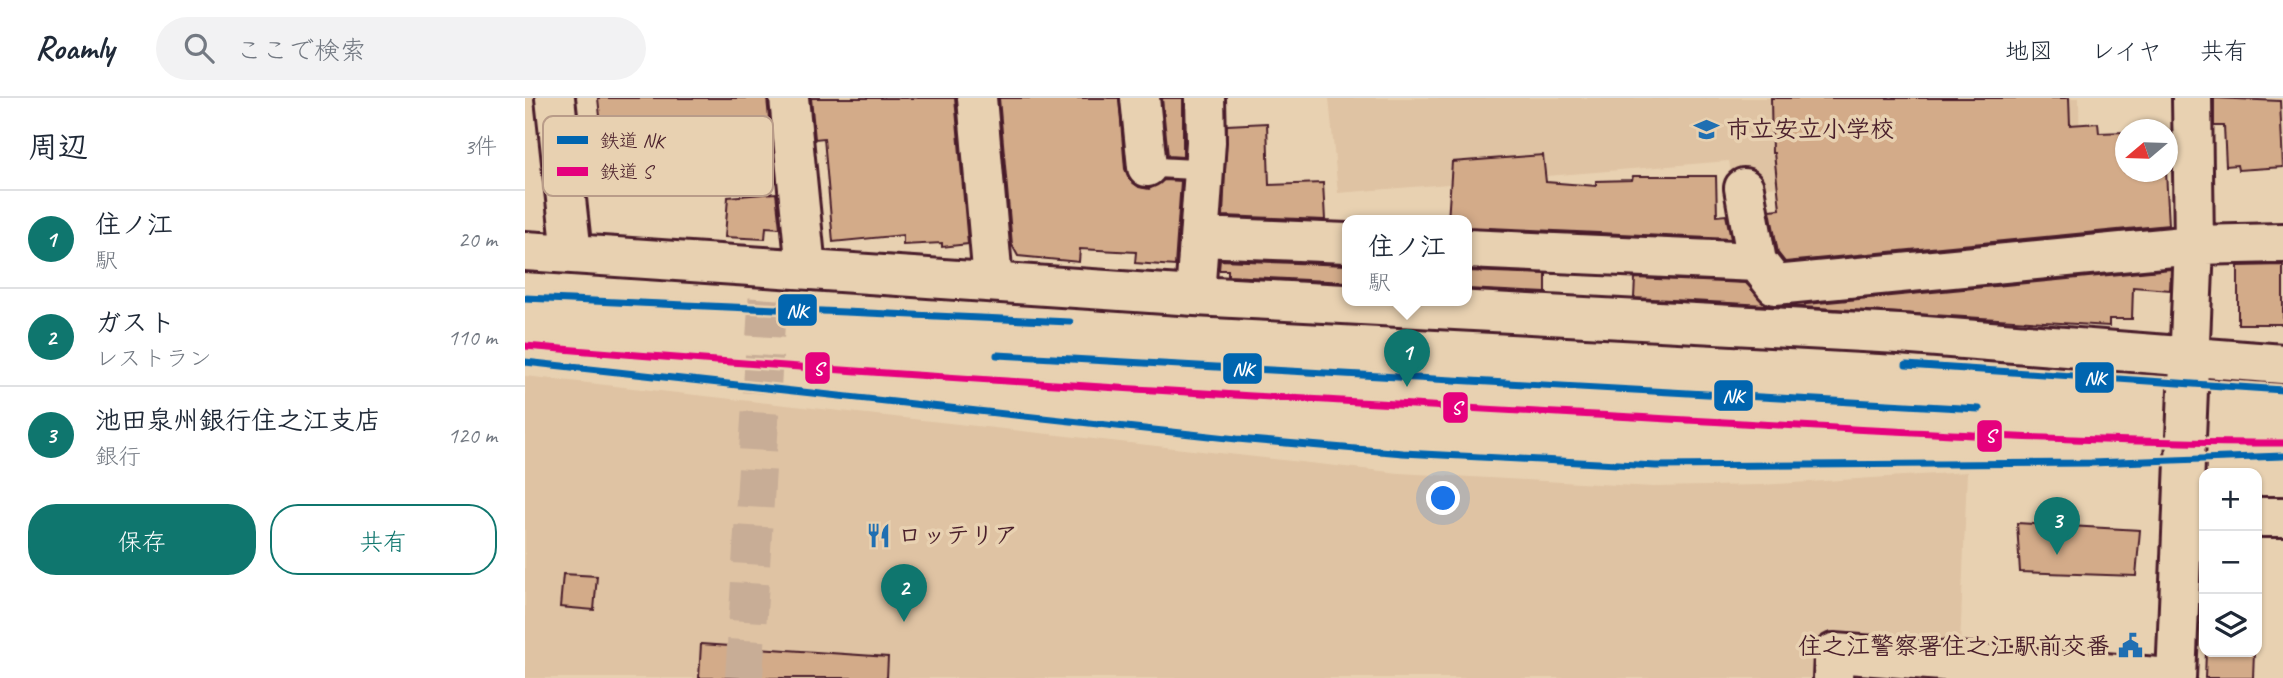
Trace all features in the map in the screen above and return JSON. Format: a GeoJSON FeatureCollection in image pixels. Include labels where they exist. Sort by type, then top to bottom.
{"type":"FeatureCollection","features":[{"type":"Feature","properties":{"kind":"street"},"geometry":{"type":"LineString","coordinates":[[555,98],[557,116]]}},
{"type":"Feature","properties":{"kind":"street"},"geometry":{"type":"LineString","coordinates":[[781,276],[789,98]]}},
{"type":"Feature","properties":{"kind":"street"},"geometry":{"type":"LineString","coordinates":[[977,98],[993,281]]}},
{"type":"Feature","properties":{"kind":"street"},"geometry":{"type":"LineString","coordinates":[[1140,98],[1147,167]]}},
{"type":"Feature","properties":{"kind":"street"},"geometry":{"type":"LineString","coordinates":[[1195,296],[1204,170],[1205,98]]}},
{"type":"Feature","properties":{"kind":"street"},"geometry":{"type":"LineString","coordinates":[[1833,678],[1834,653],[1936,669],[2174,678],[2193,517],[2188,358],[2195,245],[2192,98]]}},
{"type":"Feature","properties":{"kind":"street"},"geometry":{"type":"LineString","coordinates":[[1744,188],[1757,262],[1775,285],[2195,245],[2283,243]]}},
{"type":"Feature","properties":{"kind":"street"},"geometry":{"type":"LineString","coordinates":[[566,196],[572,254]]}},
{"type":"Feature","properties":{"kind":"street"},"geometry":{"type":"LineString","coordinates":[[1200,237],[1342,243]]}},
{"type":"Feature","properties":{"kind":"street"},"geometry":{"type":"LineString","coordinates":[[1472,249],[1757,262]]}},
{"type":"Feature","properties":{"kind":"street"},"geometry":{"type":"LineString","coordinates":[[525,251],[781,276],[993,281],[1342,304]]}},
{"type":"Feature","properties":{"kind":"street"},"geometry":{"type":"LineString","coordinates":[[1380,306],[1952,337],[2283,364]]}},
{"type":"Feature","properties":{"kind":"street"},"geometry":{"type":"LineString","coordinates":[[2262,517],[2283,517]]}},
{"type":"Feature","properties":{"kind":"lane"},"geometry":{"type":"LineString","coordinates":[[1147,167],[1204,170]]}},
{"type":"Feature","properties":{"kind":"shaded area","name":"市立安立小学校"},"geometry":{"type":"Polygon","coordinates":[[[1329,98],[2079,98],[2080,175],[1734,188],[1729,161],[1338,193],[1329,98]]]}},
{"type":"Feature","properties":{"kind":"shaded area"},"geometry":{"type":"Polygon","coordinates":[[[525,376],[1399,473],[1653,487],[1762,485],[1967,472],[1960,649],[1823,678],[525,678],[525,376]]]}},
{"type":"Feature","properties":{"kind":"building"},"geometry":{"type":"Polygon","coordinates":[[[598,98],[767,98],[769,116],[600,116],[598,98]]]}},
{"type":"Feature","properties":{"kind":"building"},"geometry":{"type":"Polygon","coordinates":[[[811,98],[955,98],[968,244],[942,247],[942,243],[903,245],[903,235],[833,242],[824,138],[815,139],[811,98]]]}},
{"type":"Feature","properties":{"kind":"building"},"geometry":{"type":"Polygon","coordinates":[[[999,98],[1119,98],[1125,169],[1130,180],[1139,187],[1149,189],[1164,180],[1181,181],[1175,266],[1135,263],[1136,252],[1080,249],[1079,262],[1018,256],[1012,245],[999,98]]]}},
{"type":"Feature","properties":{"kind":"building"},"geometry":{"type":"Polygon","coordinates":[[[1162,98],[1183,98],[1183,157],[1168,156],[1162,98]]]}},
{"type":"Feature","properties":{"kind":"building"},"geometry":{"type":"Polygon","coordinates":[[[1771,98],[2069,98],[2070,125],[2098,123],[2099,133],[2115,132],[2115,182],[2167,182],[2169,225],[1785,262],[1778,253],[1770,210],[1780,209],[1772,153],[1771,98]]]}},
{"type":"Feature","properties":{"kind":"building"},"geometry":{"type":"Polygon","coordinates":[[[2214,98],[2280,101],[2283,167],[2238,170],[2237,165],[2226,166],[2224,126],[2214,126],[2214,98]]]}},
{"type":"Feature","properties":{"kind":"building"},"geometry":{"type":"Polygon","coordinates":[[[1267,123],[1269,185],[1323,183],[1325,220],[1223,216],[1227,125],[1267,123]]]}},
{"type":"Feature","properties":{"kind":"building"},"geometry":{"type":"Polygon","coordinates":[[[1543,155],[1546,182],[1596,186],[1596,181],[1632,180],[1633,176],[1716,176],[1717,216],[1726,215],[1731,239],[1472,227],[1472,215],[1448,215],[1452,162],[1543,155]]]}},
{"type":"Feature","properties":{"kind":"building"},"geometry":{"type":"Polygon","coordinates":[[[776,193],[780,228],[766,227],[765,239],[725,237],[728,197],[773,196],[776,193]]]}},
{"type":"Feature","properties":{"kind":"building"},"geometry":{"type":"Polygon","coordinates":[[[1220,260],[1342,265],[1342,282],[1228,276],[1228,270],[1219,270],[1220,260]]]}},
{"type":"Feature","properties":{"kind":"building"},"geometry":{"type":"Polygon","coordinates":[[[2283,265],[2283,324],[2238,324],[2238,266],[2283,265]]]}},
{"type":"Feature","properties":{"kind":"building"},"geometry":{"type":"Polygon","coordinates":[[[2171,269],[2170,290],[2133,287],[2132,319],[2109,319],[2109,326],[1786,306],[2171,269]]]}},
{"type":"Feature","properties":{"kind":"building"},"geometry":{"type":"Polygon","coordinates":[[[1472,271],[1546,274],[1546,293],[1472,289],[1472,271]]]}},
{"type":"Feature","properties":{"kind":"building"},"geometry":{"type":"Polygon","coordinates":[[[1635,278],[1746,283],[1766,305],[1634,298],[1635,278]]]}},
{"type":"Feature","properties":{"kind":"building"},"geometry":{"type":"Polygon","coordinates":[[[2017,523],[2140,530],[2136,576],[2020,572],[2017,523]]]}},
{"type":"Feature","properties":{"kind":"building"},"geometry":{"type":"Polygon","coordinates":[[[563,574],[597,576],[594,610],[560,607],[563,574]]]}},
{"type":"Feature","properties":{"kind":"building"},"geometry":{"type":"Polygon","coordinates":[[[701,644],[888,657],[887,678],[699,678],[701,644]]]}},
{"type":"Feature","properties":{"kind":"building"},"geometry":{"type":"Polygon","coordinates":[[[2206,657],[2254,657],[2253,678],[2205,678],[2206,657]]]}},
{"type":"Feature","properties":{"kind":"tunnel"},"geometry":{"type":"LineString","coordinates":[[744,678],[768,291]]}},
{"type":"Feature","properties":{"kind":"rail line","name":"NK"},"geometry":{"type":"LineString","coordinates":[[525,298],[1070,322]]}},
{"type":"Feature","properties":{"kind":"rail line","name":"S"},"geometry":{"type":"LineString","coordinates":[[525,346],[919,375],[1444,407],[2018,437],[2283,443]]}},
{"type":"Feature","properties":{"kind":"rail line","name":"NK"},"geometry":{"type":"LineString","coordinates":[[997,355],[1979,409]]}},
{"type":"Feature","properties":{"kind":"rail line","name":"NK"},"geometry":{"type":"LineString","coordinates":[[525,362],[1237,439],[1403,453],[1656,466],[2091,463],[2283,456]]}},
{"type":"Feature","properties":{"kind":"rail line","name":"NK"},"geometry":{"type":"LineString","coordinates":[[1906,365],[2283,390]]}},
{"type":"Feature","properties":{"kind":"place","name":"市立安立小学校"},"geometry":{"type":"Point","coordinates":[1706,129]}},
{"type":"Feature","properties":{"kind":"place","name":"住ノ江"},"geometry":{"type":"Point","coordinates":[1407,387]}},
{"type":"Feature","properties":{"kind":"place","name":"ロッテリア"},"geometry":{"type":"Point","coordinates":[878,535]}},
{"type":"Feature","properties":{"kind":"place","name":"池田泉州銀行住之江支店"},"geometry":{"type":"Point","coordinates":[2057,555]}},
{"type":"Feature","properties":{"kind":"place","name":"ガスト"},"geometry":{"type":"Point","coordinates":[904,622]}},
{"type":"Feature","properties":{"kind":"place","name":"住之江警察署住之江駅前交番"},"geometry":{"type":"Point","coordinates":[2130,646]}}]}
